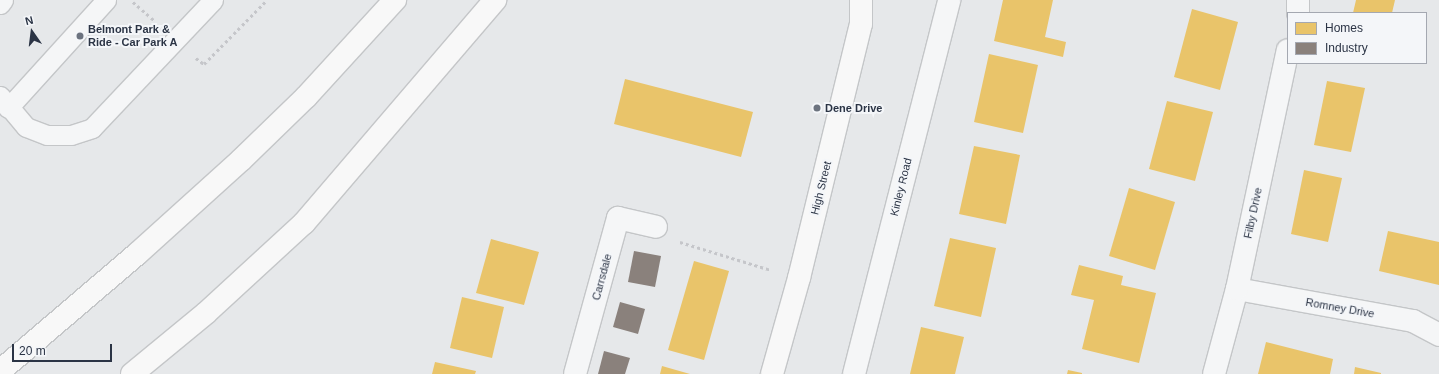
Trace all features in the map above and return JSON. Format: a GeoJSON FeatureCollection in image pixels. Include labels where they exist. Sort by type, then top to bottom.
{"type":"FeatureCollection","features":[{"type":"Feature","properties":{"kind":"main road"},"geometry":{"type":"LineString","coordinates":[[0,371],[142,250],[241,160],[306,97],[395,0]]}},
{"type":"Feature","properties":{"kind":"main road"},"geometry":{"type":"LineString","coordinates":[[132,374],[206,313],[304,223],[495,0]]}},
{"type":"Feature","properties":{"kind":"main road","name":"High Street"},"geometry":{"type":"LineString","coordinates":[[772,374],[799,278],[861,24],[861,0]]}},
{"type":"Feature","properties":{"kind":"street","name":"Kinley Road"},"geometry":{"type":"LineString","coordinates":[[854,374],[949,0]]}},
{"type":"Feature","properties":{"kind":"street"},"geometry":{"type":"LineString","coordinates":[[1298,0],[1298,12]]}},
{"type":"Feature","properties":{"kind":"street","name":"Filby Drive"},"geometry":{"type":"LineString","coordinates":[[1214,374],[1237,289],[1287,55]]}},
{"type":"Feature","properties":{"kind":"street","name":"Carrsdale"},"geometry":{"type":"LineString","coordinates":[[575,374],[618,218],[656,227]]}},
{"type":"Feature","properties":{"kind":"street","name":"Romney Drive"},"geometry":{"type":"LineString","coordinates":[[1237,289],[1413,320],[1439,335]]}},
{"type":"Feature","properties":{"kind":"lane"},"geometry":{"type":"LineString","coordinates":[[0,4],[3,0]]}},
{"type":"Feature","properties":{"kind":"lane"},"geometry":{"type":"LineString","coordinates":[[106,0],[4,102],[26,127],[47,135],[71,135],[92,128],[213,0]]}},
{"type":"Feature","properties":{"kind":"path"},"geometry":{"type":"LineString","coordinates":[[656,227],[686,245],[799,278]]}},
{"type":"Feature","properties":{"kind":"building: Homes"},"geometry":{"type":"Polygon","coordinates":[[[1003,0],[1053,0],[1045,37],[1066,42],[1063,57],[994,41],[1003,0]]]}},
{"type":"Feature","properties":{"kind":"building: Homes"},"geometry":{"type":"Polygon","coordinates":[[[1356,0],[1395,0],[1392,12],[1353,12],[1356,0]]]}},
{"type":"Feature","properties":{"kind":"building: Homes"},"geometry":{"type":"Polygon","coordinates":[[[1192,9],[1238,22],[1220,90],[1174,77],[1192,9]]]}},
{"type":"Feature","properties":{"kind":"building: Homes"},"geometry":{"type":"Polygon","coordinates":[[[989,54],[1038,65],[1023,133],[974,122],[989,54]]]}},
{"type":"Feature","properties":{"kind":"building: Homes"},"geometry":{"type":"Polygon","coordinates":[[[625,79],[753,112],[741,157],[614,124],[625,79]]]}},
{"type":"Feature","properties":{"kind":"building: Homes"},"geometry":{"type":"Polygon","coordinates":[[[1327,81],[1365,88],[1351,152],[1314,145],[1327,81]]]}},
{"type":"Feature","properties":{"kind":"building: Homes"},"geometry":{"type":"Polygon","coordinates":[[[1167,101],[1213,112],[1195,181],[1149,169],[1167,101]]]}},
{"type":"Feature","properties":{"kind":"building: Homes"},"geometry":{"type":"Polygon","coordinates":[[[974,146],[1020,155],[1006,224],[959,214],[974,146]]]}},
{"type":"Feature","properties":{"kind":"building: Homes"},"geometry":{"type":"Polygon","coordinates":[[[1304,170],[1342,178],[1328,242],[1291,234],[1304,170]]]}},
{"type":"Feature","properties":{"kind":"building: Homes"},"geometry":{"type":"Polygon","coordinates":[[[1129,188],[1175,202],[1155,270],[1109,256],[1129,188]]]}},
{"type":"Feature","properties":{"kind":"building: Homes"},"geometry":{"type":"Polygon","coordinates":[[[1388,231],[1439,242],[1439,285],[1379,271],[1388,231]]]}},
{"type":"Feature","properties":{"kind":"building: Homes"},"geometry":{"type":"Polygon","coordinates":[[[950,238],[996,248],[981,317],[934,306],[950,238]]]}},
{"type":"Feature","properties":{"kind":"building: Homes"},"geometry":{"type":"Polygon","coordinates":[[[491,239],[539,252],[524,305],[476,293],[491,239]]]}},
{"type":"Feature","properties":{"kind":"building: Homes"},"geometry":{"type":"Polygon","coordinates":[[[694,261],[729,271],[704,360],[668,350],[694,261]]]}},
{"type":"Feature","properties":{"kind":"building: Homes"},"geometry":{"type":"Polygon","coordinates":[[[1079,265],[1123,276],[1121,285],[1156,293],[1139,363],[1082,349],[1094,300],[1071,295],[1079,265]]]}},
{"type":"Feature","properties":{"kind":"building: Homes"},"geometry":{"type":"Polygon","coordinates":[[[462,297],[504,307],[492,358],[450,348],[462,297]]]}},
{"type":"Feature","properties":{"kind":"building: Homes"},"geometry":{"type":"Polygon","coordinates":[[[921,327],[964,337],[955,374],[910,374],[921,327]]]}},
{"type":"Feature","properties":{"kind":"building: Homes"},"geometry":{"type":"Polygon","coordinates":[[[1266,342],[1333,359],[1330,374],[1258,374],[1266,342]]]}},
{"type":"Feature","properties":{"kind":"building: Homes"},"geometry":{"type":"Polygon","coordinates":[[[435,362],[476,371],[475,374],[432,374],[435,362]]]}},
{"type":"Feature","properties":{"kind":"building: Homes"},"geometry":{"type":"Polygon","coordinates":[[[662,366],[690,374],[660,374],[662,366]]]}},
{"type":"Feature","properties":{"kind":"building: Homes"},"geometry":{"type":"Polygon","coordinates":[[[1355,367],[1381,373],[1381,374],[1354,374],[1355,367]]]}},
{"type":"Feature","properties":{"kind":"building: Homes"},"geometry":{"type":"Polygon","coordinates":[[[1068,370],[1082,373],[1082,374],[1067,374],[1068,370]]]}},
{"type":"Feature","properties":{"kind":"building: Industry"},"geometry":{"type":"Polygon","coordinates":[[[634,251],[661,256],[655,287],[628,282],[634,251]]]}},
{"type":"Feature","properties":{"kind":"building: Industry"},"geometry":{"type":"Polygon","coordinates":[[[620,302],[645,309],[638,334],[613,327],[620,302]]]}},
{"type":"Feature","properties":{"kind":"building: Industry"},"geometry":{"type":"Polygon","coordinates":[[[604,351],[630,358],[625,374],[598,374],[604,351]]]}},
{"type":"Feature","properties":{"kind":"place","name":"Belmont Park & Ride - Car Park A"},"geometry":{"type":"Point","coordinates":[80,36]}},
{"type":"Feature","properties":{"kind":"place","name":"Dene Drive"},"geometry":{"type":"Point","coordinates":[817,108]}}]}
